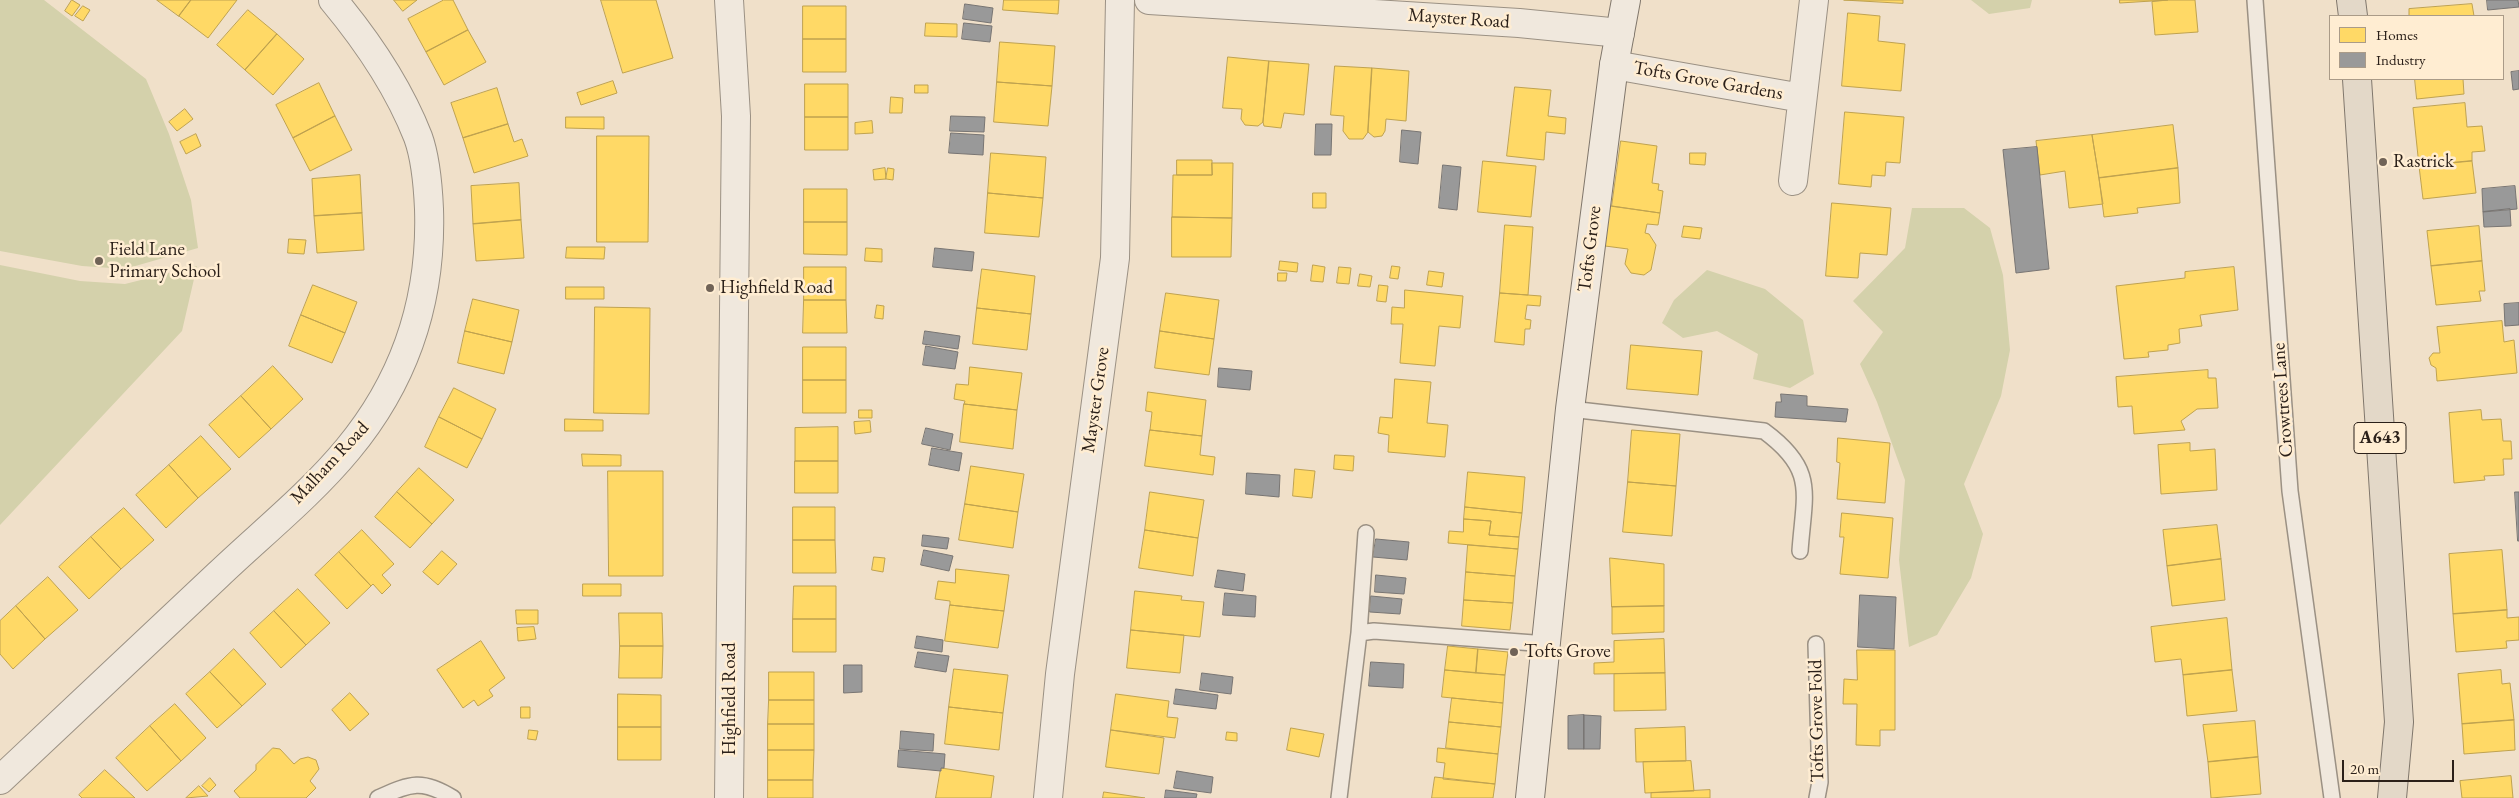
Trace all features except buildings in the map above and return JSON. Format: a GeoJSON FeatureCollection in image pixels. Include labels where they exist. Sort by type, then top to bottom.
{"type":"FeatureCollection","features":[{"type":"Feature","properties":{"kind":"main road"},"geometry":{"type":"LineString","coordinates":[[2352,0],[2352,15]]}},
{"type":"Feature","properties":{"kind":"main road","name":"A643"},"geometry":{"type":"LineString","coordinates":[[2357,80],[2399,722],[2392,798]]}},
{"type":"Feature","properties":{"kind":"street","name":"Malham Road"},"geometry":{"type":"LineString","coordinates":[[0,780],[340,458],[368,424],[393,384],[412,338],[423,300],[430,235],[428,186],[419,140],[400,97],[378,57],[333,0]]}},
{"type":"Feature","properties":{"kind":"street","name":"Highfield Road"},"geometry":{"type":"LineString","coordinates":[[729,798],[736,116],[730,0]]}},
{"type":"Feature","properties":{"kind":"street","name":"Mayster Grove"},"geometry":{"type":"LineString","coordinates":[[1048,798],[1060,674],[1115,258],[1120,0]]}},
{"type":"Feature","properties":{"kind":"street","name":"Mayster Road"},"geometry":{"type":"LineString","coordinates":[[1149,0],[1519,23],[1620,33]]}},
{"type":"Feature","properties":{"kind":"street","name":"Tofts Grove"},"geometry":{"type":"LineString","coordinates":[[1530,798],[1570,409],[1614,65],[1626,0]]}},
{"type":"Feature","properties":{"kind":"street","name":"Tofts Grove Gardens"},"geometry":{"type":"LineString","coordinates":[[1793,181],[1814,0]]}},
{"type":"Feature","properties":{"kind":"street","name":"Tofts Grove Gardens"},"geometry":{"type":"LineString","coordinates":[[1614,65],[1802,98]]}},
{"type":"Feature","properties":{"kind":"lane","name":"Crowtrees Lane"},"geometry":{"type":"LineString","coordinates":[[2255,0],[2290,491],[2332,798]]}},
{"type":"Feature","properties":{"kind":"lane"},"geometry":{"type":"LineString","coordinates":[[1570,409],[1764,431],[1785,447],[1797,464],[1804,480],[1800,551]]}},
{"type":"Feature","properties":{"kind":"lane"},"geometry":{"type":"LineString","coordinates":[[1339,798],[1359,634],[1366,533]]}},
{"type":"Feature","properties":{"kind":"lane"},"geometry":{"type":"LineString","coordinates":[[1359,634],[1374,631],[1547,644]]}},
{"type":"Feature","properties":{"kind":"lane","name":"Tofts Grove Fold"},"geometry":{"type":"LineString","coordinates":[[1816,644],[1820,782],[1817,798]]}},
{"type":"Feature","properties":{"kind":"lane"},"geometry":{"type":"LineString","coordinates":[[378,798],[420,784],[438,788],[453,798]]}},
{"type":"Feature","properties":{"kind":"shaded area"},"geometry":{"type":"Polygon","coordinates":[[[0,0],[44,0],[146,79],[169,134],[191,200],[198,248],[125,269],[82,266],[0,251],[0,0]]]}},
{"type":"Feature","properties":{"kind":"shaded area"},"geometry":{"type":"Polygon","coordinates":[[[1971,0],[2032,0],[2030,8],[1989,14],[1971,0]]]}},
{"type":"Feature","properties":{"kind":"shaded area"},"geometry":{"type":"Polygon","coordinates":[[[1912,208],[1964,208],[1990,228],[2003,275],[2010,350],[2001,396],[1964,484],[1983,534],[1971,578],[1937,635],[1909,647],[1899,560],[1905,480],[1877,402],[1860,364],[1883,332],[1853,301],[1905,248],[1912,208]]]}},
{"type":"Feature","properties":{"kind":"shaded area"},"geometry":{"type":"Polygon","coordinates":[[[0,265],[80,281],[125,284],[197,266],[182,331],[0,525],[0,265]]]}},
{"type":"Feature","properties":{"kind":"shaded area"},"geometry":{"type":"Polygon","coordinates":[[[1707,270],[1765,289],[1803,320],[1814,374],[1790,388],[1753,379],[1758,354],[1717,331],[1683,338],[1662,323],[1674,300],[1707,270]]]}},
{"type":"Feature","properties":{"kind":"place","name":"Rastrick"},"geometry":{"type":"Point","coordinates":[2383,162]}},
{"type":"Feature","properties":{"kind":"place","name":"Field Lane Primary School"},"geometry":{"type":"Point","coordinates":[99,261]}},
{"type":"Feature","properties":{"kind":"place","name":"Highfield Road"},"geometry":{"type":"Point","coordinates":[710,288]}},
{"type":"Feature","properties":{"kind":"place","name":"Tofts Grove"},"geometry":{"type":"Point","coordinates":[1514,652]}}]}
